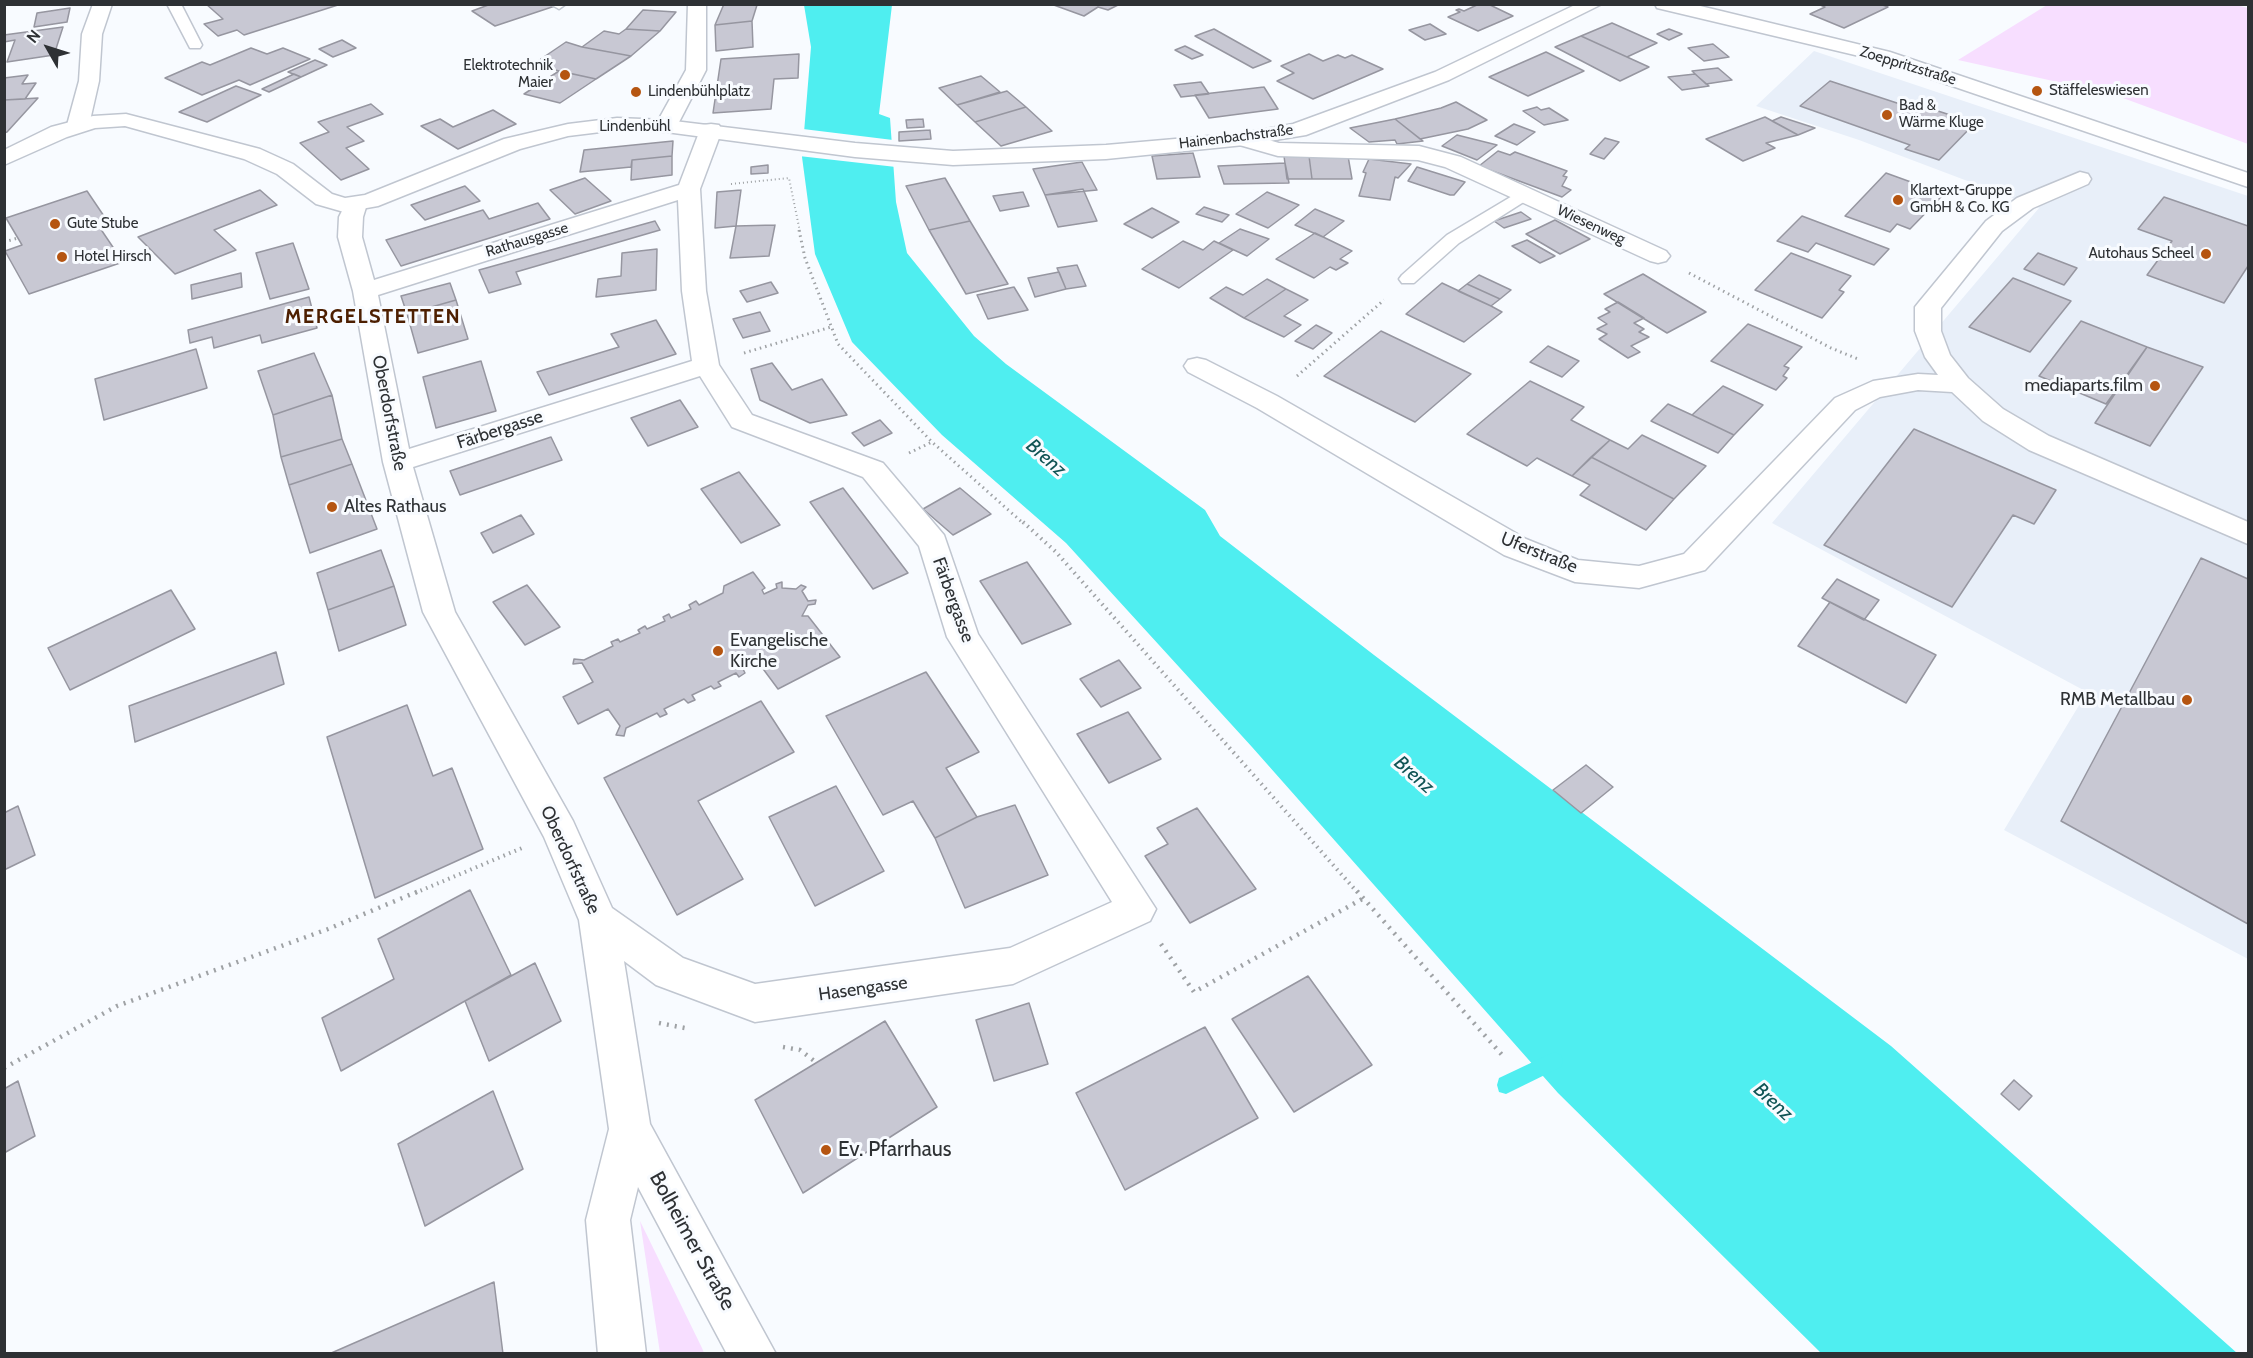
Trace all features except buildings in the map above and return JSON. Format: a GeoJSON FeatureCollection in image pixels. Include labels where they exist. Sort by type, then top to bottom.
{"type":"FeatureCollection","features":[{"type":"Feature","properties":{"kind":"street"},"geometry":{"type":"LineString","coordinates":[[78,125],[88,89],[92,34],[104,4]]}},
{"type":"Feature","properties":{"kind":"street"},"geometry":{"type":"LineString","coordinates":[[666,126],[696,70],[697,4]]}},
{"type":"Feature","properties":{"kind":"street","name":"Hainenbachstraße"},"geometry":{"type":"LineString","coordinates":[[926,157],[1005,158],[1106,152],[1244,139],[1298,130],[1442,75],[1593,4]]}},
{"type":"Feature","properties":{"kind":"street","name":"Zoeppritzstraße"},"geometry":{"type":"LineString","coordinates":[[1664,4],[1791,32],[1882,56],[2248,180]]}},
{"type":"Feature","properties":{"kind":"street"},"geometry":{"type":"LineString","coordinates":[[4,159],[40,140],[78,125],[109,120],[139,122],[252,154],[285,169],[334,204],[356,204]]}},
{"type":"Feature","properties":{"kind":"street","name":"Lindenbühl"},"geometry":{"type":"LineString","coordinates":[[356,204],[378,198],[484,154],[537,137],[601,126],[666,126],[711,130],[776,140],[926,157]]}},
{"type":"Feature","properties":{"kind":"street","name":"Färbergasse"},"geometry":{"type":"LineString","coordinates":[[711,130],[689,189],[694,291],[706,365],[742,421],[873,470],[933,543],[963,637],[1137,909]]}},
{"type":"Feature","properties":{"kind":"street","name":"Wiesenweg"},"geometry":{"type":"LineString","coordinates":[[1244,139],[1278,149],[1419,153],[1453,162],[1658,255]]}},
{"type":"Feature","properties":{"kind":"street"},"geometry":{"type":"LineString","coordinates":[[2080,178],[2025,204],[1994,226],[1928,307],[1928,331],[1938,357],[1959,384],[1993,415],[2039,443],[2248,534]]}},
{"type":"Feature","properties":{"kind":"street","name":"Rathausgasse"},"geometry":{"type":"LineString","coordinates":[[365,291],[689,189]]}},
{"type":"Feature","properties":{"kind":"street","name":"Oberdorfstraße"},"geometry":{"type":"LineString","coordinates":[[356,204],[351,217],[350,237],[365,291],[397,462],[439,612],[560,832],[598,920],[630,1129]]}},
{"type":"Feature","properties":{"kind":"street","name":"Färbergasse"},"geometry":{"type":"LineString","coordinates":[[397,462],[706,365]]}},
{"type":"Feature","properties":{"kind":"street","name":"Uferstraße"},"geometry":{"type":"LineString","coordinates":[[1197,366],[1268,402],[1515,547],[1575,571],[1640,577],[1694,562],[1845,404],[1873,390],[1918,382],[1959,384]]}},
{"type":"Feature","properties":{"kind":"street","name":"Hasengasse"},"geometry":{"type":"LineString","coordinates":[[598,920],[670,972],[755,1003],[1013,966],[1137,909]]}},
{"type":"Feature","properties":{"kind":"street"},"geometry":{"type":"LineString","coordinates":[[622,1353],[608,1220],[630,1129]]}},
{"type":"Feature","properties":{"kind":"street","name":"Bolheimer Straße"},"geometry":{"type":"LineString","coordinates":[[630,1129],[753,1353]]}},
{"type":"Feature","properties":{"kind":"lane"},"geometry":{"type":"LineString","coordinates":[[174,4],[195,45]]}},
{"type":"Feature","properties":{"kind":"lane"},"geometry":{"type":"LineString","coordinates":[[1408,279],[1453,238],[1524,194]]}},
{"type":"Feature","properties":{"kind":"path"},"geometry":{"type":"LineString","coordinates":[[768,180],[789,178],[805,258],[837,344],[932,442],[1056,552],[1503,1056]]}},
{"type":"Feature","properties":{"kind":"path"},"geometry":{"type":"LineString","coordinates":[[4,242],[18,238]]}},
{"type":"Feature","properties":{"kind":"path"},"geometry":{"type":"LineString","coordinates":[[1658,255],[1831,348],[1918,382]]}},
{"type":"Feature","properties":{"kind":"path"},"geometry":{"type":"LineString","coordinates":[[1268,402],[1408,279]]}},
{"type":"Feature","properties":{"kind":"path"},"geometry":{"type":"LineString","coordinates":[[706,365],[831,327]]}},
{"type":"Feature","properties":{"kind":"path"},"geometry":{"type":"LineString","coordinates":[[4,1068],[117,1006],[328,929],[488,861]]}},
{"type":"Feature","properties":{"kind":"path"},"geometry":{"type":"LineString","coordinates":[[1137,909],[1194,992],[1364,898]]}},
{"type":"Feature","properties":{"kind":"shaded area"},"geometry":{"type":"Polygon","coordinates":[[[2233,4],[2248,8],[2248,144],[2112,94],[1958,60],[2047,5],[2233,4]]]}},
{"type":"Feature","properties":{"kind":"shaded area"},"geometry":{"type":"Polygon","coordinates":[[[1814,51],[2248,196],[2248,959],[2004,830],[2087,692],[1772,523],[2039,208],[1859,140],[1756,106],[1814,51]]]}},
{"type":"Feature","properties":{"kind":"shaded area"},"geometry":{"type":"Polygon","coordinates":[[[640,1221],[702,1348],[704,1353],[660,1353],[640,1221]]]}},
{"type":"Feature","properties":{"kind":"water","name":"Brenz"},"geometry":{"type":"Polygon","coordinates":[[[804,5],[892,5],[879,114],[890,118],[896,202],[907,253],[974,336],[1006,364],[1205,510],[1220,536],[1891,1046],[2237,1353],[1821,1353],[1558,1093],[1252,747],[1066,543],[942,435],[852,342],[815,254],[802,157],[811,47],[804,5]]]}},
{"type":"Feature","properties":{"kind":"pier"},"geometry":{"type":"Polygon","coordinates":[[[803,129],[893,140],[896,167],[799,156],[803,129]]]}},
{"type":"Feature","properties":{"kind":"waterway"},"geometry":{"type":"LineString","coordinates":[[1506,1085],[1554,1061]]}},
{"type":"Feature","properties":{"kind":"place","name":"Elektrotechnik Maier"},"geometry":{"type":"Point","coordinates":[565,75]}},
{"type":"Feature","properties":{"kind":"place","name":"Stäffeleswiesen"},"geometry":{"type":"Point","coordinates":[2037,91]}},
{"type":"Feature","properties":{"kind":"place","name":"Lindenbühlplatz"},"geometry":{"type":"Point","coordinates":[636,92]}},
{"type":"Feature","properties":{"kind":"place","name":"Bad & Wärme Kluge"},"geometry":{"type":"Point","coordinates":[1887,115]}},
{"type":"Feature","properties":{"kind":"place","name":"Klartext-Gruppe GmbH & Co. KG"},"geometry":{"type":"Point","coordinates":[1898,200]}},
{"type":"Feature","properties":{"kind":"place","name":"Gute Stube"},"geometry":{"type":"Point","coordinates":[55,224]}},
{"type":"Feature","properties":{"kind":"place","name":"Autohaus Scheel"},"geometry":{"type":"Point","coordinates":[2206,254]}},
{"type":"Feature","properties":{"kind":"place","name":"Hotel Hirsch"},"geometry":{"type":"Point","coordinates":[62,257]}},
{"type":"Feature","properties":{"kind":"place","name":"mediaparts.film"},"geometry":{"type":"Point","coordinates":[2155,386]}},
{"type":"Feature","properties":{"kind":"place","name":"Altes Rathaus"},"geometry":{"type":"Point","coordinates":[332,507]}},
{"type":"Feature","properties":{"kind":"place","name":"Evangelische Kirche"},"geometry":{"type":"Point","coordinates":[718,651]}},
{"type":"Feature","properties":{"kind":"place","name":"RMB Metallbau"},"geometry":{"type":"Point","coordinates":[2187,700]}},
{"type":"Feature","properties":{"kind":"place","name":"Ev. Pfarrhaus"},"geometry":{"type":"Point","coordinates":[826,1150]}},
{"type":"Feature","properties":{"kind":"district","name":"MERGELSTETTEN"},"geometry":{"type":"Point","coordinates":[373,317]}}]}
